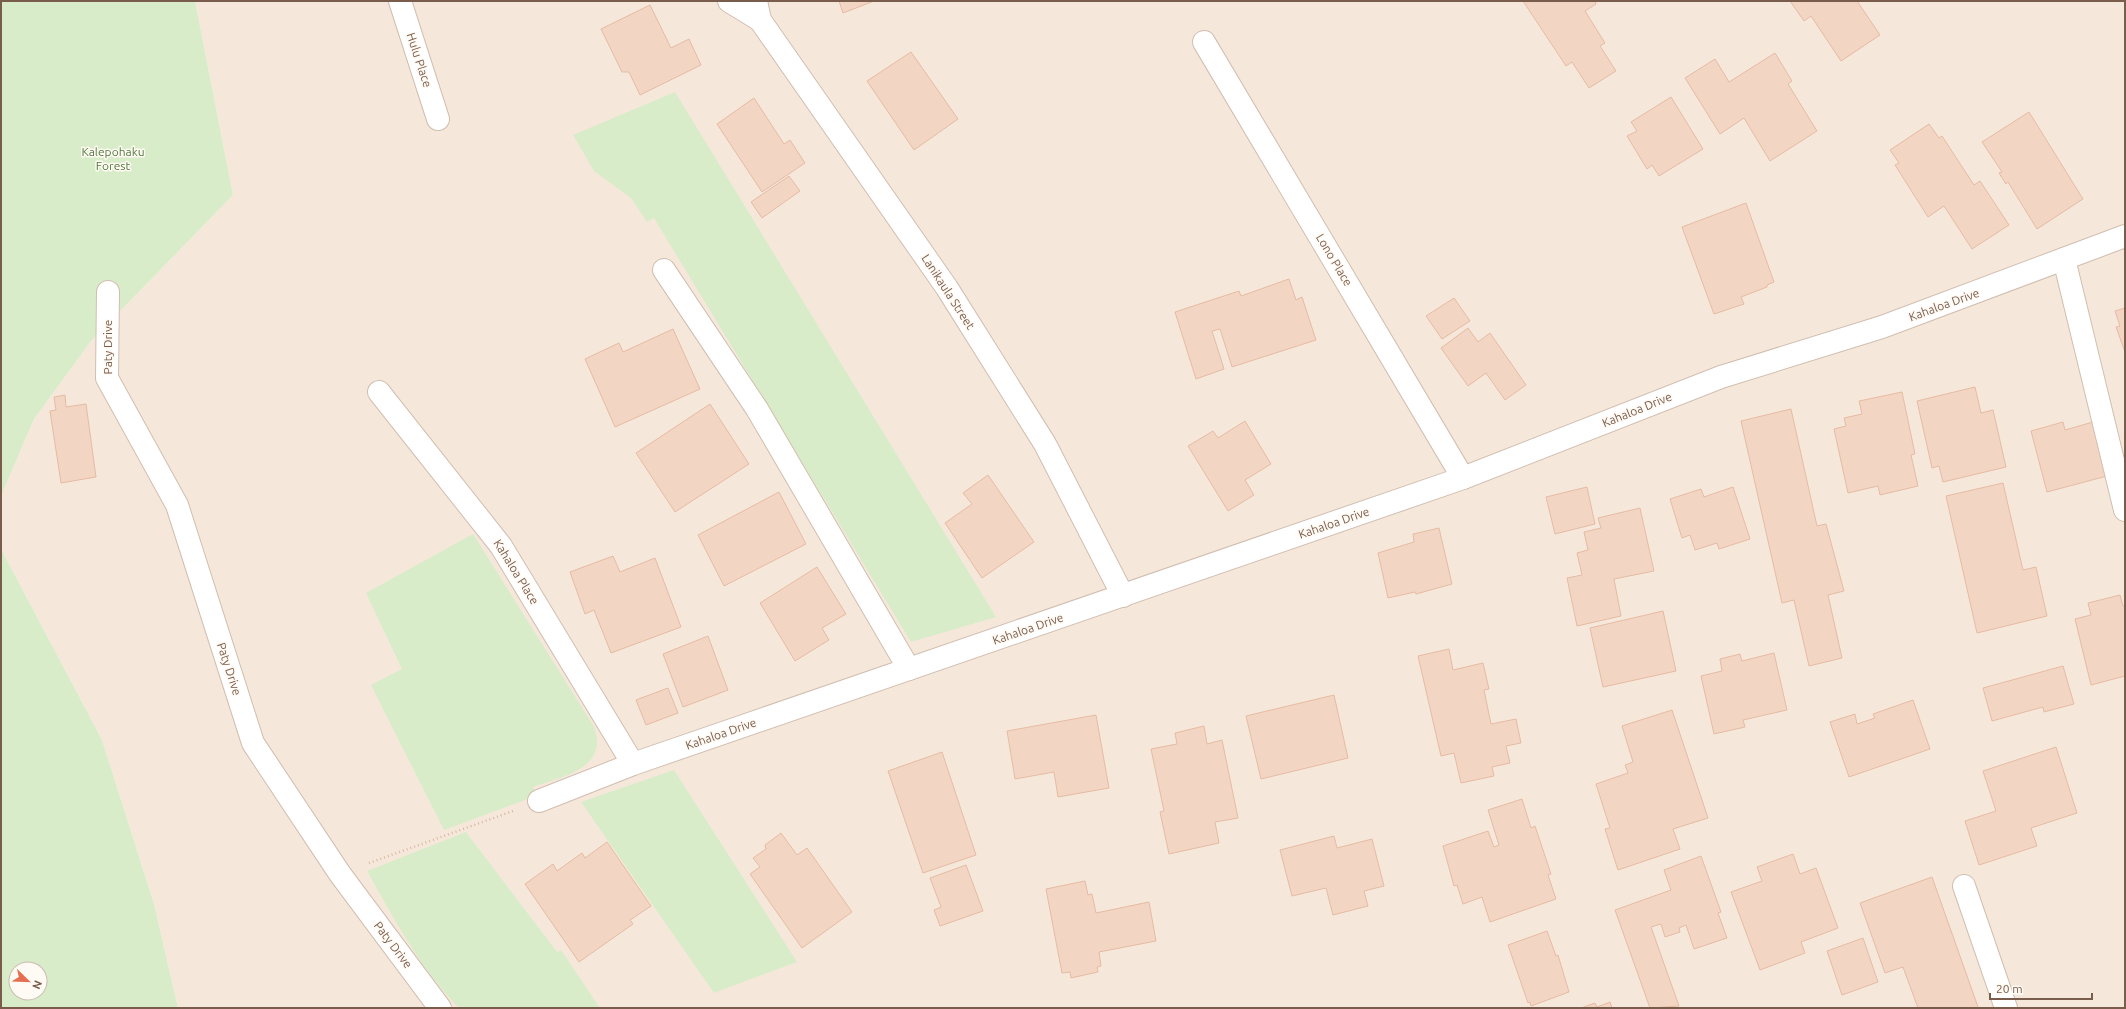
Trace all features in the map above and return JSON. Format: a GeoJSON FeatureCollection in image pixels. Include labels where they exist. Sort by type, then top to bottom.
{"type":"FeatureCollection","features":[{"type":"Feature","properties":{"kind":"street","name":"Hulu Place"},"geometry":{"type":"LineString","coordinates":[[400,1],[438,119]]}},
{"type":"Feature","properties":{"kind":"street"},"geometry":{"type":"LineString","coordinates":[[730,1],[758,11]]}},
{"type":"Feature","properties":{"kind":"street","name":"Lanikaula Street"},"geometry":{"type":"LineString","coordinates":[[758,11],[955,301],[1045,444],[1123,596]]}},
{"type":"Feature","properties":{"kind":"street","name":"Lono Place"},"geometry":{"type":"LineString","coordinates":[[1204,42],[1463,478]]}},
{"type":"Feature","properties":{"kind":"street","name":"Kahaloa Drive"},"geometry":{"type":"LineString","coordinates":[[539,801],[633,764],[1463,478],[1721,377],[1882,327],[2125,236]]}},
{"type":"Feature","properties":{"kind":"street"},"geometry":{"type":"LineString","coordinates":[[2064,259],[2125,510]]}},
{"type":"Feature","properties":{"kind":"street"},"geometry":{"type":"LineString","coordinates":[[664,270],[757,409],[909,669]]}},
{"type":"Feature","properties":{"kind":"street","name":"Paty Drive"},"geometry":{"type":"LineString","coordinates":[[108,292],[107,378],[177,505],[252,743],[340,874],[440,1008]]}},
{"type":"Feature","properties":{"kind":"street","name":"Kahaloa Place"},"geometry":{"type":"LineString","coordinates":[[379,392],[501,546],[633,764]]}},
{"type":"Feature","properties":{"kind":"street"},"geometry":{"type":"LineString","coordinates":[[1964,886],[2006,1008]]}},
{"type":"Feature","properties":{"kind":"path"},"geometry":{"type":"LineString","coordinates":[[340,874],[539,801]]}},
{"type":"Feature","properties":{"kind":"shaded area"},"geometry":{"type":"Polygon","coordinates":[[[195,1],[2125,1],[2125,1008],[178,1008],[154,904],[102,740],[1,549],[1,496],[34,419],[91,341],[233,195],[195,1]]]}},
{"type":"Feature","properties":{"kind":"green space","name":"Kalepohaku Forest"},"geometry":{"type":"Polygon","coordinates":[[[1,1],[195,1],[233,195],[91,341],[34,419],[1,496],[1,1]]]}},
{"type":"Feature","properties":{"kind":"green space"},"geometry":{"type":"Polygon","coordinates":[[[675,92],[996,617],[911,642],[654,218],[647,222],[631,198],[594,171],[573,135],[675,92]]]}},
{"type":"Feature","properties":{"kind":"green space"},"geometry":{"type":"Polygon","coordinates":[[[473,534],[593,725],[597,737],[597,744],[595,754],[581,768],[562,777],[533,787],[536,796],[444,830],[371,685],[402,669],[366,593],[473,534]]]}},
{"type":"Feature","properties":{"kind":"green space"},"geometry":{"type":"Polygon","coordinates":[[[1,549],[102,740],[154,904],[178,1008],[1,1008],[1,549]]]}},
{"type":"Feature","properties":{"kind":"green space"},"geometry":{"type":"Polygon","coordinates":[[[674,770],[797,962],[714,993],[581,802],[674,770]]]}},
{"type":"Feature","properties":{"kind":"green space"},"geometry":{"type":"Polygon","coordinates":[[[466,832],[557,952],[561,950],[600,1008],[459,1008],[432,976],[408,942],[367,871],[466,832]]]}},
{"type":"Feature","properties":{"kind":"building"},"geometry":{"type":"Polygon","coordinates":[[[839,1],[874,1],[843,13],[839,1]]]}},
{"type":"Feature","properties":{"kind":"building"},"geometry":{"type":"Polygon","coordinates":[[[1523,1],[1595,1],[1596,4],[1585,11],[1605,43],[1600,46],[1616,71],[1589,88],[1572,62],[1566,66],[1523,1]]]}},
{"type":"Feature","properties":{"kind":"building"},"geometry":{"type":"Polygon","coordinates":[[[1790,1],[1857,1],[1880,35],[1841,61],[1811,16],[1804,21],[1790,1]]]}},
{"type":"Feature","properties":{"kind":"building"},"geometry":{"type":"Polygon","coordinates":[[[650,5],[671,48],[689,39],[701,65],[640,95],[629,72],[622,72],[601,29],[650,5]]]}},
{"type":"Feature","properties":{"kind":"building"},"geometry":{"type":"Polygon","coordinates":[[[911,52],[958,119],[914,150],[867,81],[911,52]]]}},
{"type":"Feature","properties":{"kind":"building"},"geometry":{"type":"Polygon","coordinates":[[[1775,53],[1792,81],[1788,84],[1817,131],[1770,161],[1744,118],[1720,134],[1685,78],[1715,59],[1729,82],[1775,53]]]}},
{"type":"Feature","properties":{"kind":"building"},"geometry":{"type":"Polygon","coordinates":[[[1671,97],[1703,149],[1659,176],[1652,165],[1647,169],[1627,136],[1637,131],[1631,122],[1671,97]]]}},
{"type":"Feature","properties":{"kind":"building"},"geometry":{"type":"Polygon","coordinates":[[[754,98],[784,144],[790,140],[805,163],[762,192],[717,124],[754,98]]]}},
{"type":"Feature","properties":{"kind":"building"},"geometry":{"type":"Polygon","coordinates":[[[2029,112],[2083,199],[2037,229],[2008,182],[2006,184],[1999,173],[2002,172],[1982,142],[2029,112]]]}},
{"type":"Feature","properties":{"kind":"building"},"geometry":{"type":"Polygon","coordinates":[[[1929,124],[1939,138],[1942,136],[1974,185],[1980,181],[2009,225],[1972,249],[1944,206],[1928,217],[1895,165],[1899,163],[1890,150],[1929,124]]]}},
{"type":"Feature","properties":{"kind":"building"},"geometry":{"type":"Polygon","coordinates":[[[789,176],[800,191],[762,218],[751,202],[789,176]]]}},
{"type":"Feature","properties":{"kind":"building"},"geometry":{"type":"Polygon","coordinates":[[[1746,203],[1774,282],[1767,285],[1767,287],[1741,297],[1744,304],[1714,314],[1682,227],[1746,203]]]}},
{"type":"Feature","properties":{"kind":"building"},"geometry":{"type":"Polygon","coordinates":[[[1289,279],[1296,300],[1302,297],[1316,340],[1232,367],[1220,329],[1212,331],[1224,369],[1196,379],[1175,312],[1239,291],[1241,296],[1289,279]]]}},
{"type":"Feature","properties":{"kind":"building"},"geometry":{"type":"Polygon","coordinates":[[[1454,298],[1470,321],[1442,339],[1426,316],[1454,298]]]}},
{"type":"Feature","properties":{"kind":"building"},"geometry":{"type":"Polygon","coordinates":[[[2125,308],[2125,352],[2116,327],[2120,326],[2115,311],[2125,308]]]}},
{"type":"Feature","properties":{"kind":"building"},"geometry":{"type":"Polygon","coordinates":[[[1468,328],[1478,342],[1490,333],[1526,385],[1505,400],[1486,373],[1468,386],[1441,348],[1468,328]]]}},
{"type":"Feature","properties":{"kind":"building"},"geometry":{"type":"Polygon","coordinates":[[[673,329],[700,389],[615,427],[585,359],[619,343],[623,352],[673,329]]]}},
{"type":"Feature","properties":{"kind":"building"},"geometry":{"type":"Polygon","coordinates":[[[1975,387],[1981,413],[1993,410],[2006,467],[1943,482],[1939,466],[1932,468],[1917,401],[1975,387]]]}},
{"type":"Feature","properties":{"kind":"building"},"geometry":{"type":"Polygon","coordinates":[[[1902,392],[1915,454],[1911,455],[1918,486],[1880,495],[1878,486],[1848,493],[1834,429],[1846,426],[1844,418],[1862,414],[1859,401],[1902,392]]]}},
{"type":"Feature","properties":{"kind":"building"},"geometry":{"type":"Polygon","coordinates":[[[65,395],[66,407],[86,404],[96,477],[61,483],[50,411],[56,410],[54,397],[65,395]]]}},
{"type":"Feature","properties":{"kind":"building"},"geometry":{"type":"Polygon","coordinates":[[[710,404],[749,464],[675,512],[636,453],[710,404]]]}},
{"type":"Feature","properties":{"kind":"building"},"geometry":{"type":"Polygon","coordinates":[[[1791,409],[1817,526],[1826,524],[1844,591],[1828,595],[1842,658],[1809,666],[1794,600],[1782,603],[1741,421],[1791,409]]]}},
{"type":"Feature","properties":{"kind":"building"},"geometry":{"type":"Polygon","coordinates":[[[1245,421],[1271,464],[1245,480],[1254,495],[1228,511],[1188,446],[1213,431],[1218,438],[1245,421]]]}},
{"type":"Feature","properties":{"kind":"building"},"geometry":{"type":"Polygon","coordinates":[[[2063,422],[2065,430],[2093,422],[2107,476],[2047,492],[2031,431],[2063,422]]]}},
{"type":"Feature","properties":{"kind":"building"},"geometry":{"type":"Polygon","coordinates":[[[988,475],[1034,542],[982,578],[945,523],[972,504],[963,493],[988,475]]]}},
{"type":"Feature","properties":{"kind":"building"},"geometry":{"type":"Polygon","coordinates":[[[2003,483],[2023,570],[2036,567],[2047,616],[1977,633],[1946,496],[2003,483]]]}},
{"type":"Feature","properties":{"kind":"building"},"geometry":{"type":"Polygon","coordinates":[[[1587,487],[1595,524],[1555,534],[1546,497],[1587,487]]]}},
{"type":"Feature","properties":{"kind":"building"},"geometry":{"type":"Polygon","coordinates":[[[1733,487],[1750,539],[1719,549],[1717,543],[1695,550],[1690,535],[1682,538],[1670,499],[1701,489],[1704,497],[1733,487]]]}},
{"type":"Feature","properties":{"kind":"building"},"geometry":{"type":"Polygon","coordinates":[[[779,492],[806,544],[724,586],[698,535],[779,492]]]}},
{"type":"Feature","properties":{"kind":"building"},"geometry":{"type":"Polygon","coordinates":[[[1640,508],[1654,571],[1614,579],[1621,616],[1577,626],[1567,578],[1582,575],[1577,553],[1588,550],[1584,532],[1601,528],[1598,518],[1640,508]]]}},
{"type":"Feature","properties":{"kind":"building"},"geometry":{"type":"Polygon","coordinates":[[[1439,528],[1452,584],[1416,594],[1415,592],[1388,598],[1378,553],[1414,542],[1413,534],[1439,528]]]}},
{"type":"Feature","properties":{"kind":"building"},"geometry":{"type":"Polygon","coordinates":[[[613,556],[620,572],[655,558],[681,627],[611,653],[594,610],[585,614],[570,572],[613,556]]]}},
{"type":"Feature","properties":{"kind":"building"},"geometry":{"type":"Polygon","coordinates":[[[817,567],[846,614],[822,628],[829,640],[795,661],[760,603],[817,567]]]}},
{"type":"Feature","properties":{"kind":"building"},"geometry":{"type":"Polygon","coordinates":[[[2120,595],[2123,606],[2125,606],[2125,676],[2091,685],[2075,619],[2091,615],[2088,603],[2120,595]]]}},
{"type":"Feature","properties":{"kind":"building"},"geometry":{"type":"Polygon","coordinates":[[[1663,611],[1676,671],[1603,687],[1590,628],[1663,611]]]}},
{"type":"Feature","properties":{"kind":"building"},"geometry":{"type":"Polygon","coordinates":[[[708,636],[728,690],[683,707],[663,654],[708,636]]]}},
{"type":"Feature","properties":{"kind":"building"},"geometry":{"type":"Polygon","coordinates":[[[1449,649],[1453,670],[1483,663],[1489,689],[1484,690],[1491,724],[1516,719],[1521,743],[1506,746],[1510,763],[1492,767],[1494,776],[1461,783],[1454,753],[1441,756],[1418,656],[1449,649]]]}},
{"type":"Feature","properties":{"kind":"building"},"geometry":{"type":"Polygon","coordinates":[[[1774,653],[1787,710],[1743,720],[1745,727],[1714,734],[1701,676],[1722,671],[1720,659],[1740,654],[1742,661],[1774,653]]]}},
{"type":"Feature","properties":{"kind":"building"},"geometry":{"type":"Polygon","coordinates":[[[2063,666],[2074,704],[2044,712],[2043,707],[1992,721],[1983,688],[2063,666]]]}},
{"type":"Feature","properties":{"kind":"building"},"geometry":{"type":"Polygon","coordinates":[[[668,688],[678,713],[646,725],[636,700],[668,688]]]}},
{"type":"Feature","properties":{"kind":"building"},"geometry":{"type":"Polygon","coordinates":[[[1334,695],[1348,758],[1261,779],[1246,716],[1334,695]]]}},
{"type":"Feature","properties":{"kind":"building"},"geometry":{"type":"Polygon","coordinates":[[[1913,700],[1930,749],[1849,777],[1830,722],[1855,714],[1857,724],[1875,718],[1873,714],[1913,700]]]}},
{"type":"Feature","properties":{"kind":"building"},"geometry":{"type":"Polygon","coordinates":[[[1672,710],[1708,818],[1673,829],[1680,849],[1618,870],[1605,829],[1610,828],[1596,784],[1628,773],[1625,765],[1633,762],[1622,726],[1672,710]]]}},
{"type":"Feature","properties":{"kind":"building"},"geometry":{"type":"Polygon","coordinates":[[[1096,715],[1109,788],[1058,797],[1054,772],[1015,779],[1007,731],[1096,715]]]}},
{"type":"Feature","properties":{"kind":"building"},"geometry":{"type":"Polygon","coordinates":[[[1204,726],[1207,744],[1222,740],[1238,818],[1215,822],[1219,843],[1169,854],[1160,812],[1164,811],[1151,749],[1177,744],[1175,733],[1204,726]]]}},
{"type":"Feature","properties":{"kind":"building"},"geometry":{"type":"Polygon","coordinates":[[[2056,747],[2077,813],[2031,828],[2037,846],[1979,865],[1965,821],[1996,811],[1983,771],[2056,747]]]}},
{"type":"Feature","properties":{"kind":"building"},"geometry":{"type":"Polygon","coordinates":[[[942,752],[976,855],[923,873],[888,771],[942,752]]]}},
{"type":"Feature","properties":{"kind":"building"},"geometry":{"type":"Polygon","coordinates":[[[1522,799],[1531,828],[1535,826],[1551,874],[1548,875],[1556,899],[1490,922],[1482,897],[1463,904],[1457,885],[1454,886],[1443,846],[1488,831],[1494,847],[1499,845],[1488,810],[1522,799]]]}},
{"type":"Feature","properties":{"kind":"building"},"geometry":{"type":"Polygon","coordinates":[[[781,833],[797,855],[807,848],[852,912],[802,948],[750,874],[760,867],[753,858],[766,849],[765,845],[781,833]]]}},
{"type":"Feature","properties":{"kind":"building"},"geometry":{"type":"Polygon","coordinates":[[[1334,836],[1337,848],[1372,839],[1384,886],[1364,891],[1368,906],[1333,915],[1326,888],[1292,896],[1280,850],[1334,836]]]}},
{"type":"Feature","properties":{"kind":"building"},"geometry":{"type":"Polygon","coordinates":[[[607,842],[651,906],[630,920],[633,924],[579,962],[525,884],[553,864],[557,871],[582,853],[585,858],[607,842]]]}},
{"type":"Feature","properties":{"kind":"building"},"geometry":{"type":"Polygon","coordinates":[[[1793,854],[1800,874],[1816,868],[1838,928],[1801,942],[1805,953],[1760,970],[1731,892],[1762,881],[1757,867],[1793,854]]]}},
{"type":"Feature","properties":{"kind":"building"},"geometry":{"type":"Polygon","coordinates":[[[1701,856],[1721,912],[1718,913],[1727,938],[1694,949],[1686,925],[1679,928],[1680,932],[1665,937],[1661,924],[1651,927],[1679,1006],[1650,1008],[1615,910],[1671,890],[1664,870],[1701,856]]]}},
{"type":"Feature","properties":{"kind":"building"},"geometry":{"type":"Polygon","coordinates":[[[966,865],[983,911],[940,926],[934,910],[941,907],[930,878],[966,865]]]}},
{"type":"Feature","properties":{"kind":"building"},"geometry":{"type":"Polygon","coordinates":[[[1932,877],[1978,1007],[1918,1008],[1903,967],[1885,973],[1860,903],[1932,877]]]}},
{"type":"Feature","properties":{"kind":"building"},"geometry":{"type":"Polygon","coordinates":[[[1085,881],[1088,895],[1092,894],[1096,913],[1149,902],[1156,941],[1099,952],[1101,966],[1097,967],[1098,972],[1071,978],[1070,972],[1062,973],[1046,889],[1085,881]]]}},
{"type":"Feature","properties":{"kind":"building"},"geometry":{"type":"Polygon","coordinates":[[[1547,931],[1556,956],[1558,955],[1569,992],[1531,1006],[1530,1002],[1528,1003],[1508,945],[1547,931]]]}},
{"type":"Feature","properties":{"kind":"building"},"geometry":{"type":"Polygon","coordinates":[[[1863,938],[1878,982],[1842,995],[1827,951],[1863,938]]]}},
{"type":"Feature","properties":{"kind":"building"},"geometry":{"type":"Polygon","coordinates":[[[1610,1002],[1612,1008],[1581,1008],[1595,1003],[1597,1007],[1610,1002]]]}}]}
